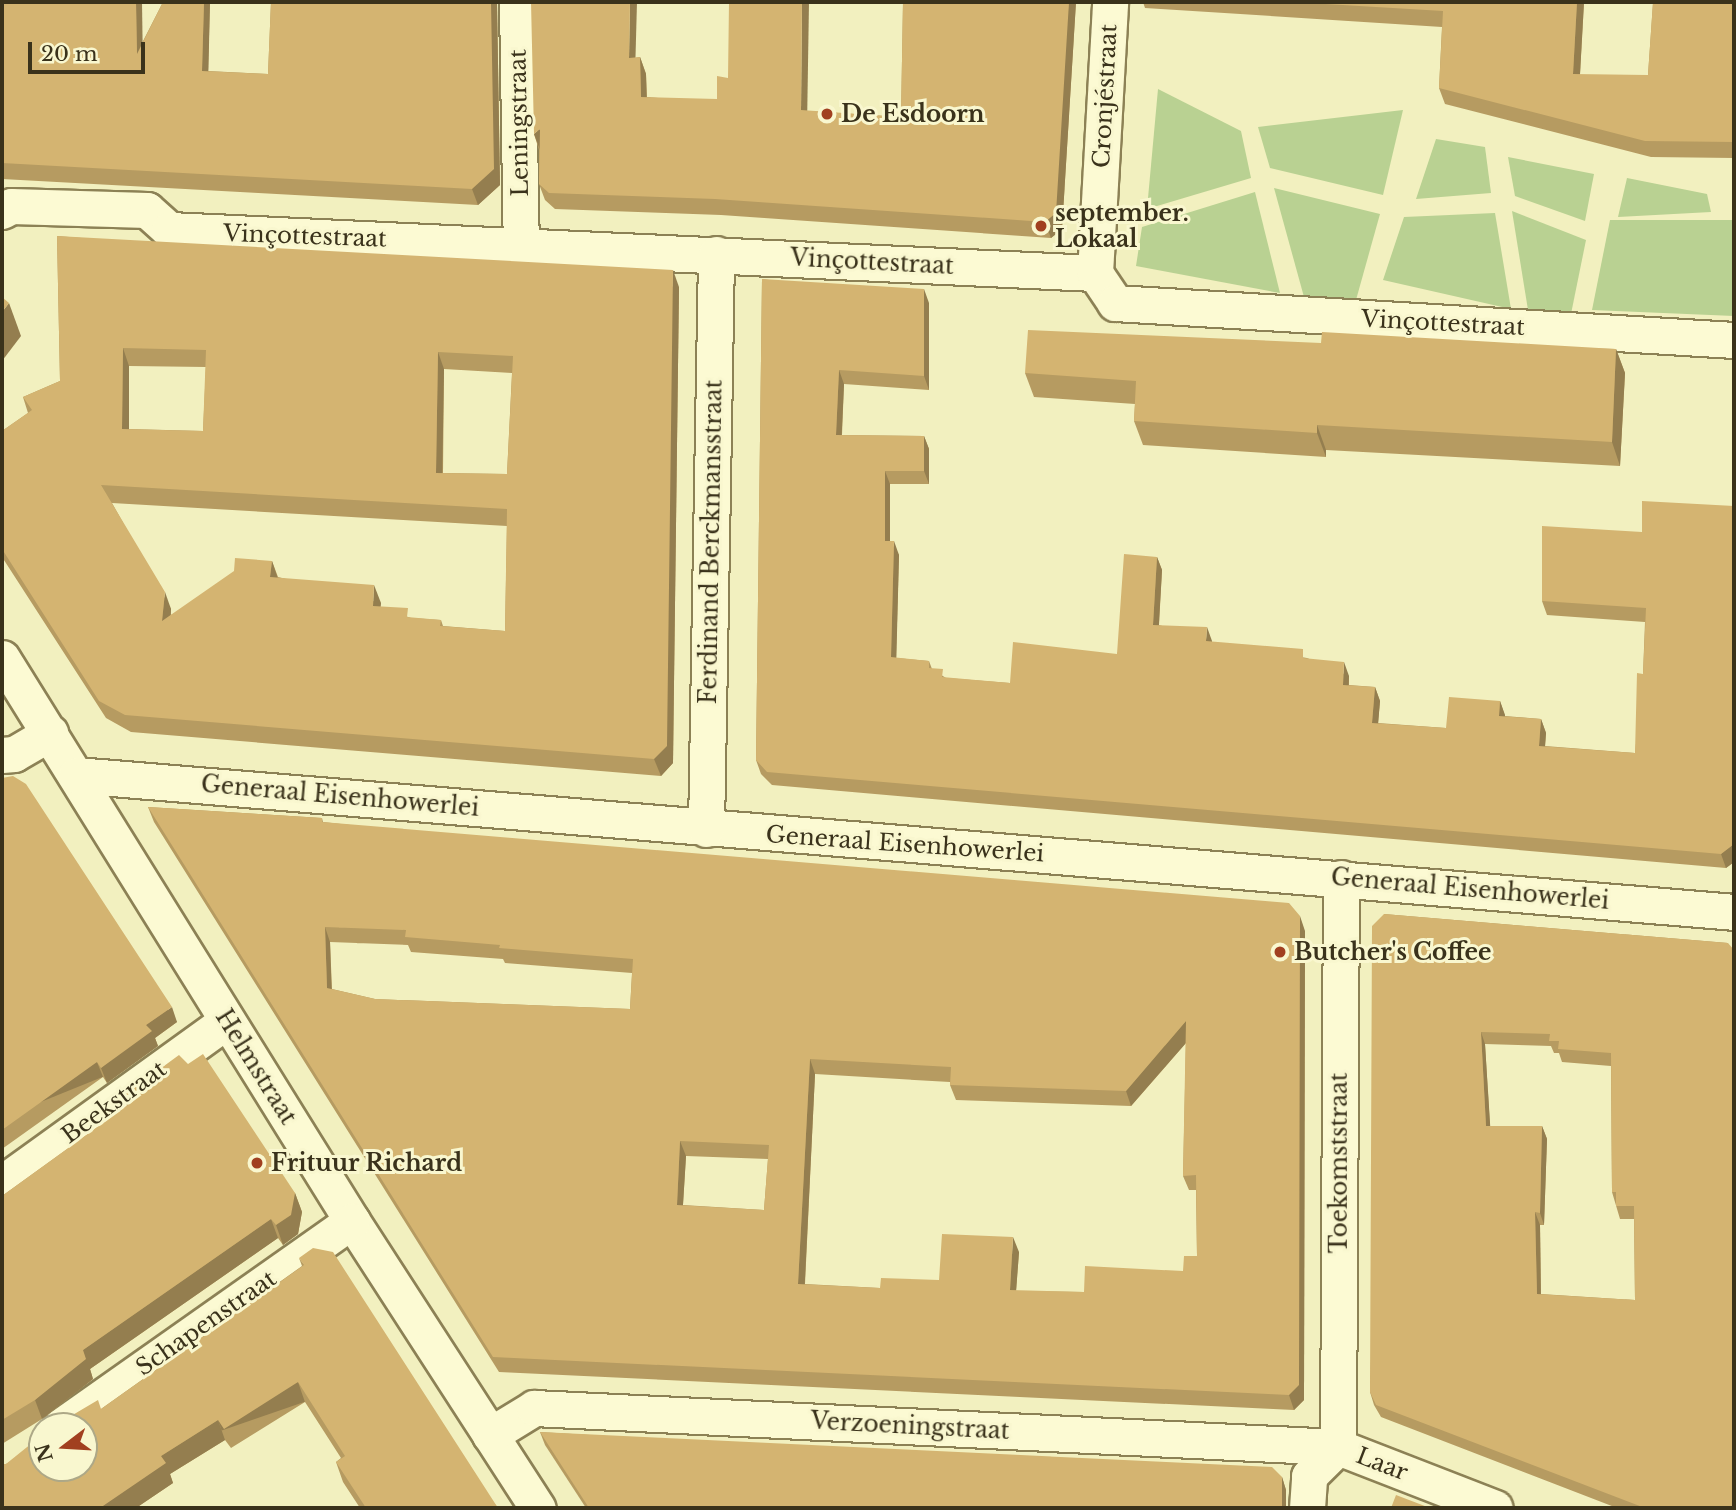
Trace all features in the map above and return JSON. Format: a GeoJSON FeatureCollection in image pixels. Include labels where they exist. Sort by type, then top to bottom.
{"type":"FeatureCollection","features":[{"type":"Feature","properties":{"kind":"street","name":"Leningstraat"},"geometry":{"type":"LineString","coordinates":[[517,2],[521,245]]}},
{"type":"Feature","properties":{"kind":"street","name":"Cronjéstraat"},"geometry":{"type":"LineString","coordinates":[[1095,273],[1110,2]]}},
{"type":"Feature","properties":{"kind":"street","name":"Vinçottestraat"},"geometry":{"type":"LineString","coordinates":[[2,211],[11,206],[147,210],[169,230],[1095,273],[1115,303],[1734,340]]}},
{"type":"Feature","properties":{"kind":"street","name":"Ferdinand Berckmansstraat"},"geometry":{"type":"LineString","coordinates":[[706,829],[716,254]]}},
{"type":"Feature","properties":{"kind":"street","name":"Helmstraat"},"geometry":{"type":"LineString","coordinates":[[2,658],[352,1221],[538,1508]]}},
{"type":"Feature","properties":{"kind":"street"},"geometry":{"type":"LineString","coordinates":[[2,755],[14,754],[50,733]]}},
{"type":"Feature","properties":{"kind":"street","name":"Generaal Eisenhowerlei"},"geometry":{"type":"LineString","coordinates":[[76,775],[1734,912]]}},
{"type":"Feature","properties":{"kind":"street","name":"Toekomststraat"},"geometry":{"type":"LineString","coordinates":[[1338,1447],[1341,878]]}},
{"type":"Feature","properties":{"kind":"street","name":"Beekstraat"},"geometry":{"type":"LineString","coordinates":[[2,1183],[227,1021]]}},
{"type":"Feature","properties":{"kind":"street","name":"Schapenstraat"},"geometry":{"type":"LineString","coordinates":[[81,1412],[352,1221]]}},
{"type":"Feature","properties":{"kind":"street","name":"Verzoeningstraat"},"geometry":{"type":"LineString","coordinates":[[491,1435],[534,1408],[1338,1447]]}},
{"type":"Feature","properties":{"kind":"street","name":"Laar"},"geometry":{"type":"LineString","coordinates":[[1307,1508],[1309,1476],[1338,1447],[1495,1508]]}},
{"type":"Feature","properties":{"kind":"green space"},"geometry":{"type":"Polygon","coordinates":[[[1158,89],[1241,131],[1251,178],[1147,209],[1158,89]]]}},
{"type":"Feature","properties":{"kind":"green space"},"geometry":{"type":"Polygon","coordinates":[[[1403,110],[1383,195],[1270,168],[1258,127],[1403,110]]]}},
{"type":"Feature","properties":{"kind":"green space"},"geometry":{"type":"Polygon","coordinates":[[[1436,139],[1485,147],[1491,193],[1416,199],[1436,139]]]}},
{"type":"Feature","properties":{"kind":"green space"},"geometry":{"type":"Polygon","coordinates":[[[1508,157],[1594,174],[1585,221],[1515,196],[1508,157]]]}},
{"type":"Feature","properties":{"kind":"green space"},"geometry":{"type":"Polygon","coordinates":[[[1627,178],[1707,194],[1711,212],[1618,217],[1627,178]]]}},
{"type":"Feature","properties":{"kind":"green space"},"geometry":{"type":"Polygon","coordinates":[[[1274,188],[1380,214],[1356,300],[1304,297],[1274,188]]]}},
{"type":"Feature","properties":{"kind":"green space"},"geometry":{"type":"Polygon","coordinates":[[[1255,192],[1280,293],[1136,266],[1142,227],[1255,192]]]}},
{"type":"Feature","properties":{"kind":"green space"},"geometry":{"type":"Polygon","coordinates":[[[1512,211],[1586,240],[1571,314],[1528,310],[1512,211]]]}},
{"type":"Feature","properties":{"kind":"green space"},"geometry":{"type":"Polygon","coordinates":[[[1495,213],[1511,309],[1383,280],[1404,217],[1495,213]]]}},
{"type":"Feature","properties":{"kind":"green space"},"geometry":{"type":"Polygon","coordinates":[[[1610,220],[1734,220],[1734,316],[1592,310],[1610,220]]]}},
{"type":"Feature","properties":{"kind":"building"},"geometry":{"type":"Polygon","coordinates":[[[2,2],[136,2],[137,54],[163,2],[204,2],[202,71],[268,74],[271,2],[491,2],[494,169],[472,189],[2,163],[2,2]]]}},
{"type":"Feature","properties":{"kind":"building"},"geometry":{"type":"Polygon","coordinates":[[[531,2],[630,2],[629,58],[640,57],[641,97],[717,99],[717,76],[728,78],[729,2],[802,2],[801,110],[901,117],[903,2],[1069,2],[1056,213],[1045,222],[715,199],[549,193],[539,184],[540,129],[534,134],[531,2]]]}},
{"type":"Feature","properties":{"kind":"building"},"geometry":{"type":"Polygon","coordinates":[[[1292,2],[1577,2],[1573,74],[1648,75],[1653,2],[1734,2],[1734,142],[1645,141],[1439,88],[1443,11],[1292,2]]]}},
{"type":"Feature","properties":{"kind":"building"},"geometry":{"type":"Polygon","coordinates":[[[57,236],[673,270],[667,746],[654,759],[125,715],[99,701],[2,549],[2,431],[32,410],[23,397],[60,381],[57,236]],[[123,348],[122,429],[203,431],[206,350],[123,348]],[[438,352],[436,473],[507,474],[513,356],[438,352]],[[101,485],[165,592],[162,621],[234,571],[235,558],[272,561],[270,577],[374,585],[373,606],[408,608],[407,617],[441,620],[440,626],[505,631],[507,509],[101,485]]]}},
{"type":"Feature","properties":{"kind":"building"},"geometry":{"type":"Polygon","coordinates":[[[762,279],[924,289],[924,376],[839,370],[836,435],[924,436],[924,471],[885,471],[885,541],[894,541],[891,657],[929,661],[929,668],[943,669],[942,677],[1010,683],[1013,642],[1117,654],[1124,554],[1157,557],[1153,625],[1207,627],[1206,641],[1303,649],[1303,658],[1344,662],[1343,685],[1375,687],[1372,723],[1446,728],[1449,697],[1500,701],[1499,716],[1541,719],[1539,746],[1635,753],[1637,673],[1643,674],[1646,608],[1542,601],[1542,526],[1642,532],[1642,501],[1734,506],[1734,844],[1721,854],[767,772],[756,760],[762,279]]]}},
{"type":"Feature","properties":{"kind":"building"},"geometry":{"type":"Polygon","coordinates":[[[2,297],[9,303],[2,312],[2,297]]]}},
{"type":"Feature","properties":{"kind":"building"},"geometry":{"type":"Polygon","coordinates":[[[1028,330],[1321,343],[1322,332],[1616,349],[1612,442],[1317,425],[1317,433],[1134,421],[1136,381],[1025,373],[1028,330]]]}},
{"type":"Feature","properties":{"kind":"building"},"geometry":{"type":"Polygon","coordinates":[[[13,776],[26,784],[172,1007],[146,1025],[152,1031],[101,1068],[97,1062],[2,1130],[2,778],[13,776]]]}},
{"type":"Feature","properties":{"kind":"building"},"geometry":{"type":"Polygon","coordinates":[[[148,807],[322,818],[322,822],[1289,903],[1300,916],[1299,1385],[1289,1395],[493,1357],[148,807]],[[325,927],[327,988],[375,999],[630,1009],[633,959],[405,937],[406,930],[325,927]],[[1186,1021],[1126,1091],[950,1085],[951,1067],[810,1059],[798,1284],[880,1288],[881,1278],[939,1280],[942,1234],[1013,1237],[1010,1290],[1084,1292],[1085,1266],[1183,1271],[1184,1256],[1197,1256],[1196,1175],[1183,1176],[1186,1021]],[[680,1141],[677,1205],[764,1210],[769,1145],[680,1141]]]}},
{"type":"Feature","properties":{"kind":"building"},"geometry":{"type":"Polygon","coordinates":[[[1384,914],[1728,943],[1734,950],[1734,1508],[1645,1508],[1376,1405],[1370,1392],[1372,926],[1384,914]],[[1481,1032],[1486,1126],[1542,1126],[1540,1213],[1535,1212],[1537,1294],[1635,1300],[1634,1206],[1616,1206],[1616,1192],[1612,1192],[1611,1053],[1558,1049],[1559,1041],[1549,1041],[1550,1034],[1481,1032]]]}},
{"type":"Feature","properties":{"kind":"building"},"geometry":{"type":"Polygon","coordinates":[[[203,1054],[295,1193],[291,1215],[276,1225],[271,1219],[83,1350],[86,1359],[35,1400],[2,1420],[2,1196],[129,1104],[123,1096],[179,1055],[188,1064],[203,1054]]]}},
{"type":"Feature","properties":{"kind":"building"},"geometry":{"type":"Polygon","coordinates":[[[313,1248],[333,1252],[498,1508],[366,1508],[336,1462],[345,1456],[298,1382],[224,1429],[218,1420],[161,1456],[166,1463],[100,1508],[2,1508],[2,1464],[6,1464],[28,1446],[28,1482],[98,1482],[98,1412],[78,1412],[98,1400],[101,1409],[304,1265],[299,1258],[313,1248]]]}},
{"type":"Feature","properties":{"kind":"building"},"geometry":{"type":"Polygon","coordinates":[[[540,1432],[1272,1467],[1282,1477],[1282,1508],[589,1508],[540,1432]]]}},
{"type":"Feature","properties":{"kind":"building"},"geometry":{"type":"Polygon","coordinates":[[[1396,1495],[1430,1508],[1391,1508],[1396,1495]]]}},
{"type":"Feature","properties":{"kind":"place","name":"De Esdoorn"},"geometry":{"type":"Point","coordinates":[827,114]}},
{"type":"Feature","properties":{"kind":"place","name":"september. Lokaal"},"geometry":{"type":"Point","coordinates":[1041,226]}},
{"type":"Feature","properties":{"kind":"place","name":"Butcher's Coffee"},"geometry":{"type":"Point","coordinates":[1280,952]}},
{"type":"Feature","properties":{"kind":"place","name":"Frituur Richard"},"geometry":{"type":"Point","coordinates":[257,1163]}}]}
